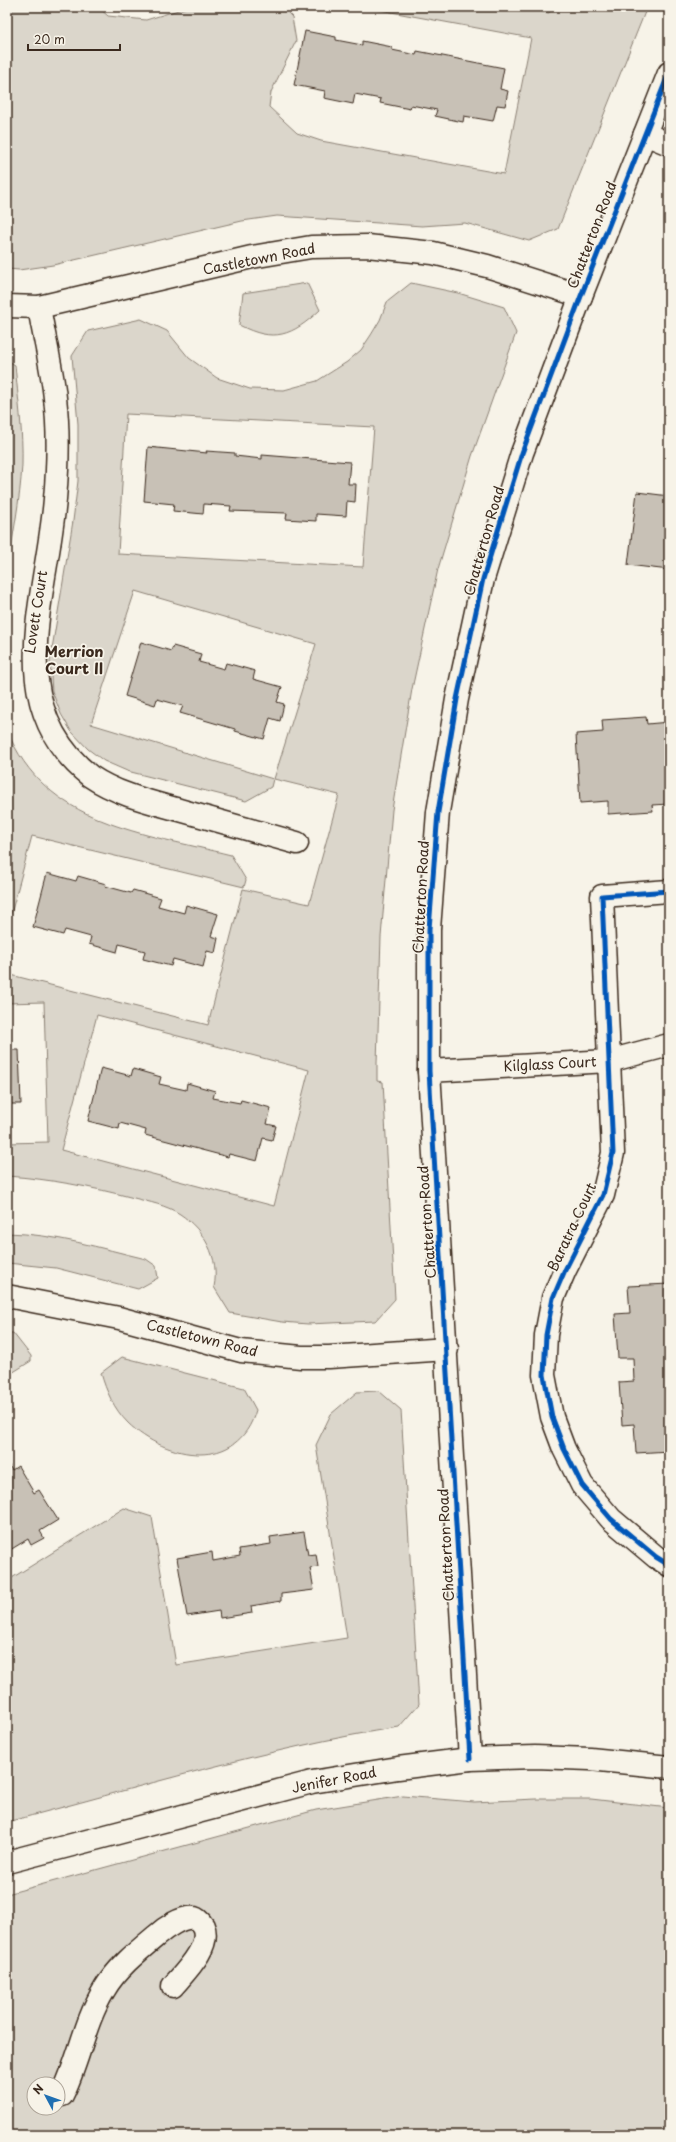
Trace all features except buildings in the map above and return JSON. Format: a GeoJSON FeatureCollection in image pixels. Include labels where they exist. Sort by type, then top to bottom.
{"type":"FeatureCollection","features":[{"type":"Feature","properties":{"kind":"street","name":"Chatterton Road"},"geometry":{"type":"LineString","coordinates":[[470,1759],[447,1348],[429,1071],[429,929],[437,820],[457,699],[488,564],[522,453],[581,296],[645,134],[664,101],[669,73]]}},
{"type":"Feature","properties":{"kind":"street"},"geometry":{"type":"LineString","coordinates":[[645,134],[669,144]]}},
{"type":"Feature","properties":{"kind":"street","name":"Castletown Road"},"geometry":{"type":"LineString","coordinates":[[7,306],[39,307],[252,257],[311,247],[366,246],[433,253],[487,266],[581,296]]}},
{"type":"Feature","properties":{"kind":"street","name":"Lovett Court"},"geometry":{"type":"LineString","coordinates":[[39,307],[55,399],[58,449],[55,500],[28,659],[32,697],[45,732],[64,755],[90,776],[121,794],[297,843]]}},
{"type":"Feature","properties":{"kind":"street","name":"Baratra Court"},"geometry":{"type":"LineString","coordinates":[[669,891],[602,896],[613,1153],[603,1195],[565,1270],[553,1298],[546,1335],[544,1375],[552,1417],[564,1449],[582,1485],[611,1519],[656,1557],[669,1565]]}},
{"type":"Feature","properties":{"kind":"street","name":"Kilglass Court"},"geometry":{"type":"LineString","coordinates":[[429,1071],[609,1061],[669,1045]]}},
{"type":"Feature","properties":{"kind":"street","name":"Castletown Road"},"geometry":{"type":"LineString","coordinates":[[7,1296],[119,1318],[241,1351],[301,1357],[329,1357],[447,1348]]}},
{"type":"Feature","properties":{"kind":"street","name":"Jenifer Road"},"geometry":{"type":"LineString","coordinates":[[7,1862],[312,1782],[398,1768],[470,1759],[535,1757],[590,1759],[669,1767]]}},
{"type":"Feature","properties":{"kind":"street"},"geometry":{"type":"LineString","coordinates":[[66,2087],[73,2073],[92,2014],[104,1990],[140,1948],[162,1931],[180,1920],[194,1918],[201,1922],[205,1939],[198,1953],[173,1986]]}},
{"type":"Feature","properties":{"kind":"shaded area"},"geometry":{"type":"Polygon","coordinates":[[[7,7],[98,7],[108,16],[146,20],[188,7],[287,7],[286,11],[292,17],[296,41],[271,92],[269,107],[297,133],[321,141],[504,174],[531,38],[364,7],[516,7],[549,13],[551,7],[647,7],[558,229],[529,241],[465,223],[422,226],[277,216],[242,221],[53,265],[19,270],[7,269],[7,7]]]}},
{"type":"Feature","properties":{"kind":"shaded area"},"geometry":{"type":"Polygon","coordinates":[[[307,283],[320,310],[300,326],[282,334],[273,335],[251,331],[239,325],[243,293],[307,283]]]}},
{"type":"Feature","properties":{"kind":"shaded area"},"geometry":{"type":"Polygon","coordinates":[[[411,283],[458,293],[504,307],[516,333],[472,456],[438,569],[412,689],[392,810],[381,937],[377,1081],[383,1082],[395,1299],[375,1321],[308,1324],[282,1322],[230,1313],[214,1287],[215,1266],[212,1255],[203,1236],[189,1221],[175,1211],[151,1202],[87,1187],[55,1181],[7,1176],[7,1143],[48,1142],[44,1002],[7,1003],[7,974],[208,1025],[243,889],[309,904],[339,795],[274,779],[316,644],[135,591],[91,724],[273,779],[271,787],[246,801],[127,771],[104,761],[88,749],[71,731],[61,714],[52,691],[50,661],[73,521],[78,481],[78,424],[72,356],[88,331],[141,319],[167,331],[189,358],[217,378],[250,389],[284,390],[317,381],[347,362],[361,350],[371,335],[380,320],[387,302],[411,283]],[[126,414],[118,554],[363,567],[374,427],[126,414]],[[97,1015],[61,1150],[274,1206],[309,1070],[97,1015]]]}},
{"type":"Feature","properties":{"kind":"shaded area"},"geometry":{"type":"Polygon","coordinates":[[[7,360],[15,365],[22,440],[22,465],[20,492],[7,571],[7,360]]]}},
{"type":"Feature","properties":{"kind":"shaded area"},"geometry":{"type":"Polygon","coordinates":[[[7,730],[24,762],[46,787],[72,805],[101,820],[132,831],[231,855],[246,880],[244,887],[32,836],[7,929],[7,830],[9,829],[7,822],[7,730]]]}},
{"type":"Feature","properties":{"kind":"shaded area"},"geometry":{"type":"Polygon","coordinates":[[[7,1233],[60,1239],[146,1259],[156,1266],[158,1278],[138,1289],[56,1268],[7,1263],[7,1233]]]}},
{"type":"Feature","properties":{"kind":"shaded area"},"geometry":{"type":"Polygon","coordinates":[[[7,1333],[13,1333],[31,1356],[31,1361],[7,1376],[7,1333]]]}},
{"type":"Feature","properties":{"kind":"shaded area"},"geometry":{"type":"Polygon","coordinates":[[[122,1357],[244,1388],[256,1410],[247,1430],[234,1444],[218,1452],[200,1454],[180,1452],[144,1436],[123,1418],[108,1393],[101,1373],[122,1357]]]}},
{"type":"Feature","properties":{"kind":"shaded area"},"geometry":{"type":"Polygon","coordinates":[[[379,1391],[401,1410],[419,1704],[399,1727],[251,1757],[7,1822],[7,1581],[124,1508],[152,1517],[176,1665],[347,1638],[316,1445],[331,1414],[357,1392],[379,1391]]]}},
{"type":"Feature","properties":{"kind":"shaded area"},"geometry":{"type":"Polygon","coordinates":[[[403,1796],[474,1802],[536,1799],[591,1799],[669,1808],[669,2135],[7,2135],[7,1894],[316,1810],[403,1796]]]}},
{"type":"Feature","properties":{"kind":"cycle path"},"geometry":{"type":"LineString","coordinates":[[470,1759],[429,1071],[429,929],[438,812],[457,699],[483,579],[522,453],[581,296],[669,73]]}},
{"type":"Feature","properties":{"kind":"cycle path"},"geometry":{"type":"LineString","coordinates":[[669,891],[602,896],[613,1153],[603,1195],[565,1270],[553,1298],[546,1335],[544,1375],[552,1417],[564,1449],[582,1485],[611,1519],[656,1557],[669,1565]]}},
{"type":"Feature","properties":{"kind":"district","name":"Merrion Court II"},"geometry":{"type":"Point","coordinates":[74,660]}}]}
